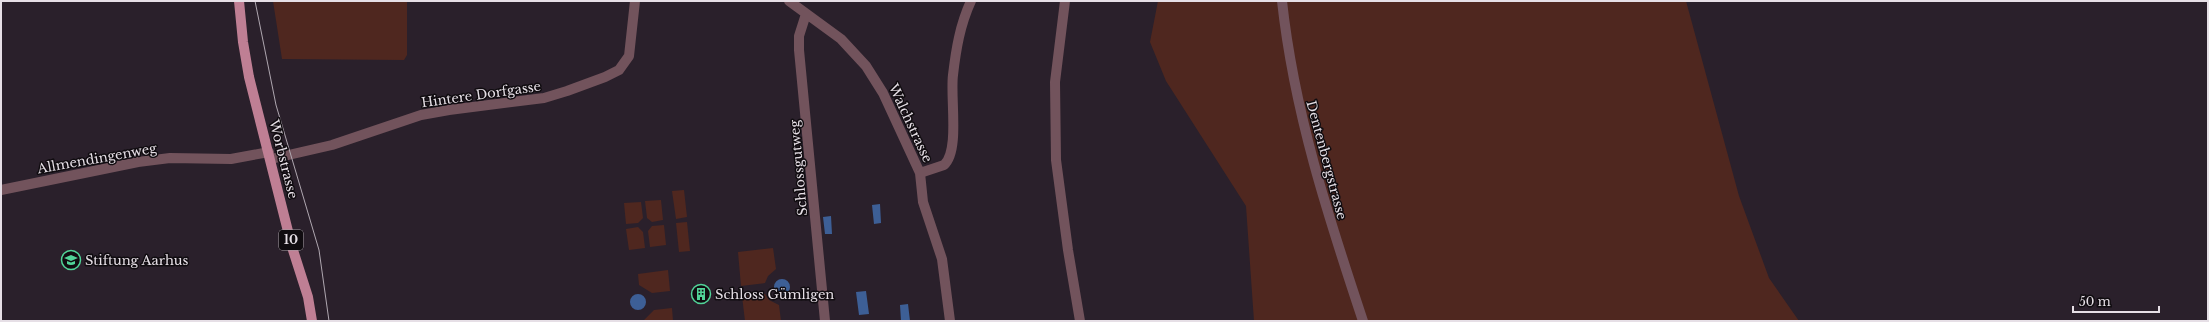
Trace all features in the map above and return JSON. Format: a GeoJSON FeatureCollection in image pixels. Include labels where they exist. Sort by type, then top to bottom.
{"type":"FeatureCollection","features":[{"type":"Feature","properties":{"kind":"main road","name":"Worbstrasse"},"geometry":{"type":"LineString","coordinates":[[239,1],[242,42],[249,77],[292,247],[308,297],[312,321]]}},
{"type":"Feature","properties":{"kind":"street","name":"Hintere Dorfgasse"},"geometry":{"type":"LineString","coordinates":[[270,156],[332,146],[434,112],[558,95],[619,70],[626,62],[631,47],[635,1]]}},
{"type":"Feature","properties":{"kind":"street","name":"Walchstrasse"},"geometry":{"type":"LineString","coordinates":[[789,1],[833,32],[866,66],[883,93],[920,173],[944,165],[951,154],[952,77],[961,23],[971,1]]}},
{"type":"Feature","properties":{"kind":"street"},"geometry":{"type":"LineString","coordinates":[[1065,1],[1055,82],[1056,160],[1068,250],[1080,321]]}},
{"type":"Feature","properties":{"kind":"street","name":"Dentenbergstrasse"},"geometry":{"type":"LineString","coordinates":[[1282,1],[1286,37],[1303,126],[1326,210],[1363,321]]}},
{"type":"Feature","properties":{"kind":"street","name":"Schlossgutweg"},"geometry":{"type":"LineString","coordinates":[[806,14],[799,36],[825,321]]}},
{"type":"Feature","properties":{"kind":"street","name":"Allmendingenweg"},"geometry":{"type":"LineString","coordinates":[[1,190],[144,161],[170,158],[231,159],[270,156]]}},
{"type":"Feature","properties":{"kind":"street"},"geometry":{"type":"LineString","coordinates":[[920,173],[923,202],[942,259],[950,321]]}},
{"type":"Feature","properties":{"kind":"shaded area"},"geometry":{"type":"Polygon","coordinates":[[[273,1],[407,1],[407,55],[404,60],[282,59],[273,1]]]}},
{"type":"Feature","properties":{"kind":"shaded area"},"geometry":{"type":"Polygon","coordinates":[[[1158,1],[1686,1],[1739,196],[1769,278],[1799,321],[1254,321],[1246,206],[1166,81],[1150,42],[1158,1]]]}},
{"type":"Feature","properties":{"kind":"shaded area"},"geometry":{"type":"Polygon","coordinates":[[[684,190],[687,217],[676,219],[672,191],[684,190]]]}},
{"type":"Feature","properties":{"kind":"shaded area"},"geometry":{"type":"Polygon","coordinates":[[[661,200],[663,220],[652,222],[647,218],[645,201],[661,200]]]}},
{"type":"Feature","properties":{"kind":"shaded area"},"geometry":{"type":"Polygon","coordinates":[[[641,202],[643,218],[638,223],[626,224],[624,203],[641,202]]]}},
{"type":"Feature","properties":{"kind":"shaded area"},"geometry":{"type":"Polygon","coordinates":[[[687,222],[690,251],[679,252],[676,223],[687,222]]]}},
{"type":"Feature","properties":{"kind":"shaded area"},"geometry":{"type":"Polygon","coordinates":[[[664,225],[666,245],[650,247],[648,231],[652,226],[664,225]]]}},
{"type":"Feature","properties":{"kind":"shaded area"},"geometry":{"type":"Polygon","coordinates":[[[638,227],[643,232],[645,248],[629,250],[626,229],[638,227]]]}},
{"type":"Feature","properties":{"kind":"shaded area"},"geometry":{"type":"Polygon","coordinates":[[[773,248],[776,269],[768,276],[765,283],[741,286],[738,252],[773,248]]]}},
{"type":"Feature","properties":{"kind":"shaded area"},"geometry":{"type":"Polygon","coordinates":[[[668,270],[670,291],[652,293],[639,285],[638,274],[668,270]]]}},
{"type":"Feature","properties":{"kind":"shaded area"},"geometry":{"type":"Polygon","coordinates":[[[765,294],[769,300],[779,305],[781,321],[745,321],[742,296],[765,294]]]}},
{"type":"Feature","properties":{"kind":"shaded area"},"geometry":{"type":"Polygon","coordinates":[[[672,308],[673,321],[643,321],[654,310],[672,308]]]}},
{"type":"Feature","properties":{"kind":"water"},"geometry":{"type":"Polygon","coordinates":[[[880,204],[881,223],[874,224],[872,205],[880,204]]]}},
{"type":"Feature","properties":{"kind":"water"},"geometry":{"type":"Polygon","coordinates":[[[831,216],[832,234],[825,234],[823,217],[831,216]]]}},
{"type":"Feature","properties":{"kind":"water"},"geometry":{"type":"Polygon","coordinates":[[[782,279],[789,284],[790,287],[785,294],[782,295],[775,290],[774,287],[779,280],[782,279]]]}},
{"type":"Feature","properties":{"kind":"water"},"geometry":{"type":"Polygon","coordinates":[[[866,291],[869,314],[859,315],[856,292],[866,291]]]}},
{"type":"Feature","properties":{"kind":"water"},"geometry":{"type":"Polygon","coordinates":[[[638,294],[644,296],[646,302],[644,308],[638,310],[632,308],[630,302],[632,296],[638,294]]]}},
{"type":"Feature","properties":{"kind":"water"},"geometry":{"type":"Polygon","coordinates":[[[908,304],[910,321],[901,321],[900,305],[908,304]]]}},
{"type":"Feature","properties":{"kind":"tram line"},"geometry":{"type":"LineString","coordinates":[[255,1],[276,105],[319,250],[329,321]]}},
{"type":"Feature","properties":{"kind":"place","name":"Stiftung Aarhus"},"geometry":{"type":"Point","coordinates":[71,260]}},
{"type":"Feature","properties":{"kind":"place","name":"Schloss Gümligen"},"geometry":{"type":"Point","coordinates":[701,294]}}]}
